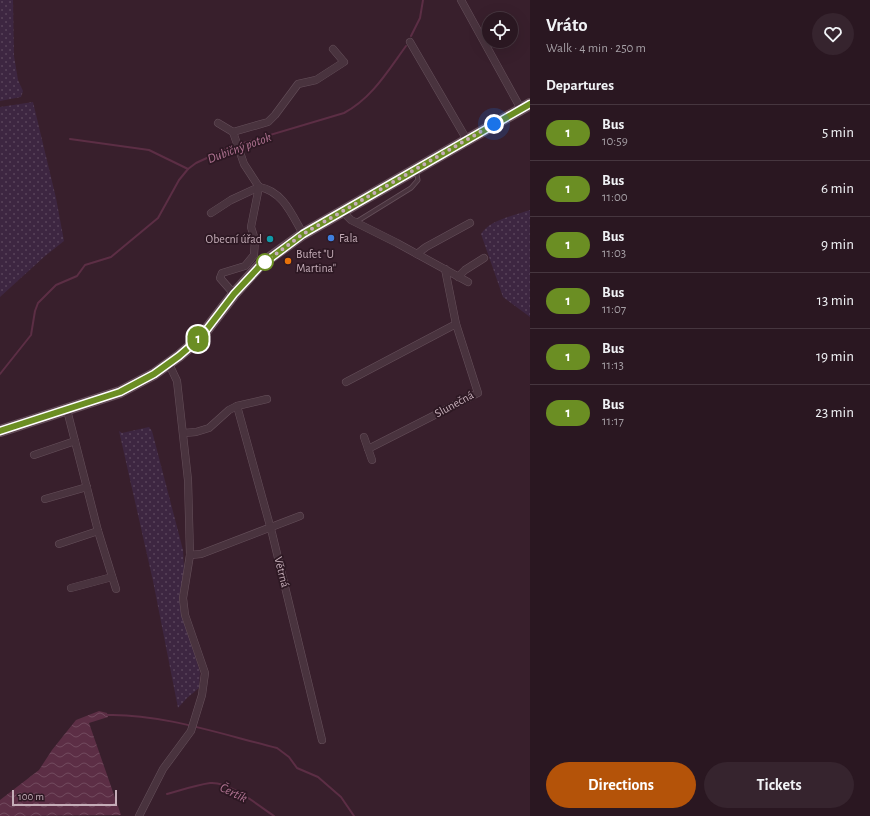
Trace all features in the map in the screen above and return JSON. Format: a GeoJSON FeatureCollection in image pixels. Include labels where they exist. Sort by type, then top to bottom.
{"type":"FeatureCollection","features":[{"type":"Feature","properties":{"kind":"main road"},"geometry":{"type":"LineString","coordinates":[[0,430],[120,392],[169,364],[201,337],[234,294],[260,266],[303,234],[530,104]]}},
{"type":"Feature","properties":{"kind":"street"},"geometry":{"type":"LineString","coordinates":[[461,0],[521,109]]}},
{"type":"Feature","properties":{"kind":"street"},"geometry":{"type":"LineString","coordinates":[[410,42],[467,140]]}},
{"type":"Feature","properties":{"kind":"street"},"geometry":{"type":"LineString","coordinates":[[233,132],[268,122],[298,84],[316,80],[344,62],[333,49]]}},
{"type":"Feature","properties":{"kind":"street"},"geometry":{"type":"LineString","coordinates":[[218,123],[233,132],[244,164],[259,187],[251,227],[255,240],[254,254],[245,266],[222,273],[220,278],[234,294]]}},
{"type":"Feature","properties":{"kind":"street"},"geometry":{"type":"LineString","coordinates":[[211,213],[231,200],[259,187],[269,189],[278,196],[303,234]]}},
{"type":"Feature","properties":{"kind":"street"},"geometry":{"type":"LineString","coordinates":[[342,211],[346,217],[445,270],[460,275],[468,282]]}},
{"type":"Feature","properties":{"kind":"street"},"geometry":{"type":"LineString","coordinates":[[417,254],[426,246],[470,223]]}},
{"type":"Feature","properties":{"kind":"street"},"geometry":{"type":"LineString","coordinates":[[460,275],[484,258]]}},
{"type":"Feature","properties":{"kind":"street","name":"Slunečná"},"geometry":{"type":"LineString","coordinates":[[368,448],[478,393],[456,324],[445,270]]}},
{"type":"Feature","properties":{"kind":"street"},"geometry":{"type":"LineString","coordinates":[[346,382],[456,324]]}},
{"type":"Feature","properties":{"kind":"street"},"geometry":{"type":"LineString","coordinates":[[139,816],[163,769],[191,731],[202,695],[205,673],[185,615],[183,598],[190,554],[188,480],[184,433],[177,381],[169,364]]}},
{"type":"Feature","properties":{"kind":"street"},"geometry":{"type":"LineString","coordinates":[[184,433],[196,432],[215,424],[229,410],[237,406],[268,399]]}},
{"type":"Feature","properties":{"kind":"street","name":"Větrná"},"geometry":{"type":"LineString","coordinates":[[237,406],[271,528],[322,740]]}},
{"type":"Feature","properties":{"kind":"street"},"geometry":{"type":"LineString","coordinates":[[67,410],[98,531],[116,589]]}},
{"type":"Feature","properties":{"kind":"street"},"geometry":{"type":"LineString","coordinates":[[364,437],[372,460]]}},
{"type":"Feature","properties":{"kind":"street"},"geometry":{"type":"LineString","coordinates":[[34,455],[75,442]]}},
{"type":"Feature","properties":{"kind":"street"},"geometry":{"type":"LineString","coordinates":[[45,499],[87,487]]}},
{"type":"Feature","properties":{"kind":"street"},"geometry":{"type":"LineString","coordinates":[[190,554],[201,554],[300,516]]}},
{"type":"Feature","properties":{"kind":"street"},"geometry":{"type":"LineString","coordinates":[[60,544],[98,531]]}},
{"type":"Feature","properties":{"kind":"street"},"geometry":{"type":"LineString","coordinates":[[71,588],[112,577]]}},
{"type":"Feature","properties":{"kind":"lane"},"geometry":{"type":"LineString","coordinates":[[355,222],[411,188],[418,180],[416,168]]}},
{"type":"Feature","properties":{"kind":"shaded area"},"geometry":{"type":"Polygon","coordinates":[[[0,0],[13,0],[14,56],[18,80],[23,91],[21,97],[0,101],[0,0]]]}},
{"type":"Feature","properties":{"kind":"shaded area"},"geometry":{"type":"Polygon","coordinates":[[[33,102],[56,198],[64,241],[45,256],[0,297],[0,107],[33,102]]]}},
{"type":"Feature","properties":{"kind":"shaded area"},"geometry":{"type":"Polygon","coordinates":[[[530,210],[530,317],[503,297],[481,234],[490,225],[496,222],[530,210]]]}},
{"type":"Feature","properties":{"kind":"shaded area"},"geometry":{"type":"Polygon","coordinates":[[[149,427],[152,431],[183,550],[184,567],[180,608],[200,672],[199,688],[178,708],[153,581],[119,431],[122,433],[149,427]]]}},
{"type":"Feature","properties":{"kind":"water"},"geometry":{"type":"Polygon","coordinates":[[[99,711],[107,713],[108,717],[89,723],[121,815],[0,816],[0,800],[39,770],[52,750],[76,720],[99,711]]]}},
{"type":"Feature","properties":{"kind":"waterway","name":"Dubičný potok"},"geometry":{"type":"LineString","coordinates":[[411,36],[420,18],[423,0]]}},
{"type":"Feature","properties":{"kind":"waterway","name":"Dubičný potok"},"geometry":{"type":"LineString","coordinates":[[240,144],[344,113],[354,107],[371,92],[406,46]]}},
{"type":"Feature","properties":{"kind":"waterway"},"geometry":{"type":"LineString","coordinates":[[70,139],[149,150],[188,169]]}},
{"type":"Feature","properties":{"kind":"waterway","name":"Dubičný potok"},"geometry":{"type":"LineString","coordinates":[[0,374],[31,335],[35,311],[38,303],[56,285],[77,276],[85,265],[111,257],[158,218],[179,180],[188,169],[196,163],[235,145]]}},
{"type":"Feature","properties":{"kind":"waterway"},"geometry":{"type":"LineString","coordinates":[[106,715],[127,715],[170,721],[277,748],[289,757],[297,768],[318,777],[341,797],[354,816]]}},
{"type":"Feature","properties":{"kind":"waterway","name":"Čertík"},"geometry":{"type":"LineString","coordinates":[[167,794],[199,785],[218,783],[244,795],[274,816]]}},
{"type":"Feature","properties":{"kind":"bus line","name":"1"},"geometry":{"type":"LineString","coordinates":[[0,431],[120,392],[154,374],[169,364],[201,337],[234,294],[260,266],[303,234],[354,203],[530,104]]}},
{"type":"Feature","properties":{"kind":"place","name":"Fala"},"geometry":{"type":"Point","coordinates":[331,238]}},
{"type":"Feature","properties":{"kind":"place","name":"Obecní úřad"},"geometry":{"type":"Point","coordinates":[270,239]}},
{"type":"Feature","properties":{"kind":"place","name":"Bufet \"U Martina\""},"geometry":{"type":"Point","coordinates":[288,261]}},
{"type":"Feature","properties":{"kind":"route"},"geometry":{"type":"LineString","coordinates":[[265,262],[303,234],[354,203],[494,124]]}}]}
